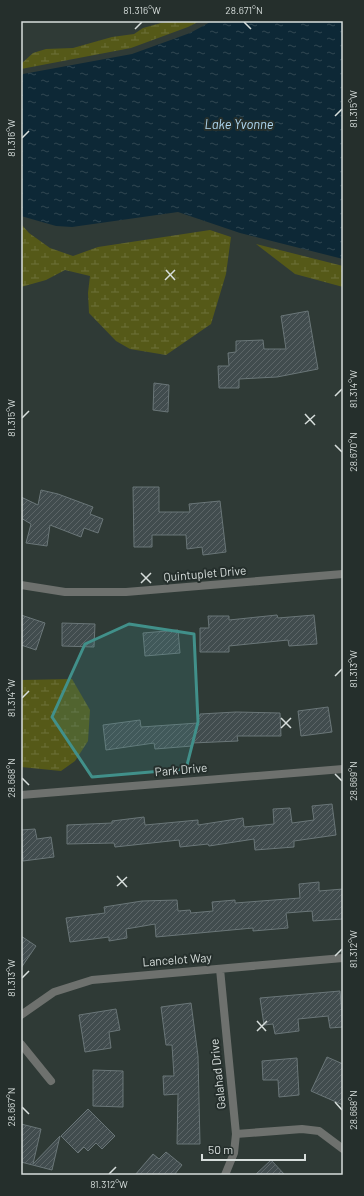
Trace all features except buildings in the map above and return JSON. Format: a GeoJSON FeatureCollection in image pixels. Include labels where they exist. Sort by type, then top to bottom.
{"type":"FeatureCollection","features":[{"type":"Feature","properties":{"kind":"street","name":"Quintuplet Drive"},"geometry":{"type":"LineString","coordinates":[[21,585],[65,592],[126,592],[343,574]]}},
{"type":"Feature","properties":{"kind":"street","name":"Park Drive"},"geometry":{"type":"LineString","coordinates":[[21,795],[343,769]]}},
{"type":"Feature","properties":{"kind":"street","name":"Lancelot Way"},"geometry":{"type":"LineString","coordinates":[[21,1015],[54,992],[92,980],[343,958]]}},
{"type":"Feature","properties":{"kind":"street","name":"Galahad Drive"},"geometry":{"type":"LineString","coordinates":[[220,969],[236,1134],[234,1153],[225,1175]]}},
{"type":"Feature","properties":{"kind":"street"},"geometry":{"type":"LineString","coordinates":[[21,1044],[51,1081]]}},
{"type":"Feature","properties":{"kind":"street"},"geometry":{"type":"LineString","coordinates":[[236,1134],[302,1129],[319,1131],[343,1149]]}},
{"type":"Feature","properties":{"kind":"highlighted area"},"geometry":{"type":"Polygon","coordinates":[[[129,624],[194,634],[198,722],[186,769],[92,777],[52,717],[85,644],[129,624]]]}},
{"type":"Feature","properties":{"kind":"green space"},"geometry":{"type":"Polygon","coordinates":[[[200,21],[188,27],[131,48],[21,69],[21,64],[33,53],[46,49],[73,48],[112,37],[134,34],[143,28],[161,23],[200,21]]]}},
{"type":"Feature","properties":{"kind":"green space"},"geometry":{"type":"Polygon","coordinates":[[[21,224],[29,233],[50,248],[73,256],[98,247],[210,230],[231,237],[226,274],[211,324],[166,355],[130,349],[116,341],[89,313],[88,293],[90,276],[65,270],[46,280],[21,287],[21,224]]]}},
{"type":"Feature","properties":{"kind":"green space"},"geometry":{"type":"Polygon","coordinates":[[[256,244],[343,266],[343,287],[295,274],[256,244]]]}},
{"type":"Feature","properties":{"kind":"green space"},"geometry":{"type":"Polygon","coordinates":[[[72,679],[90,710],[88,741],[75,761],[61,771],[21,767],[21,680],[72,679]]]}},
{"type":"Feature","properties":{"kind":"water","name":"Lake Yvonne"},"geometry":{"type":"Polygon","coordinates":[[[212,21],[343,21],[343,259],[240,233],[178,212],[72,227],[56,226],[21,216],[21,77],[23,74],[132,54],[190,33],[212,21]]]}}]}
